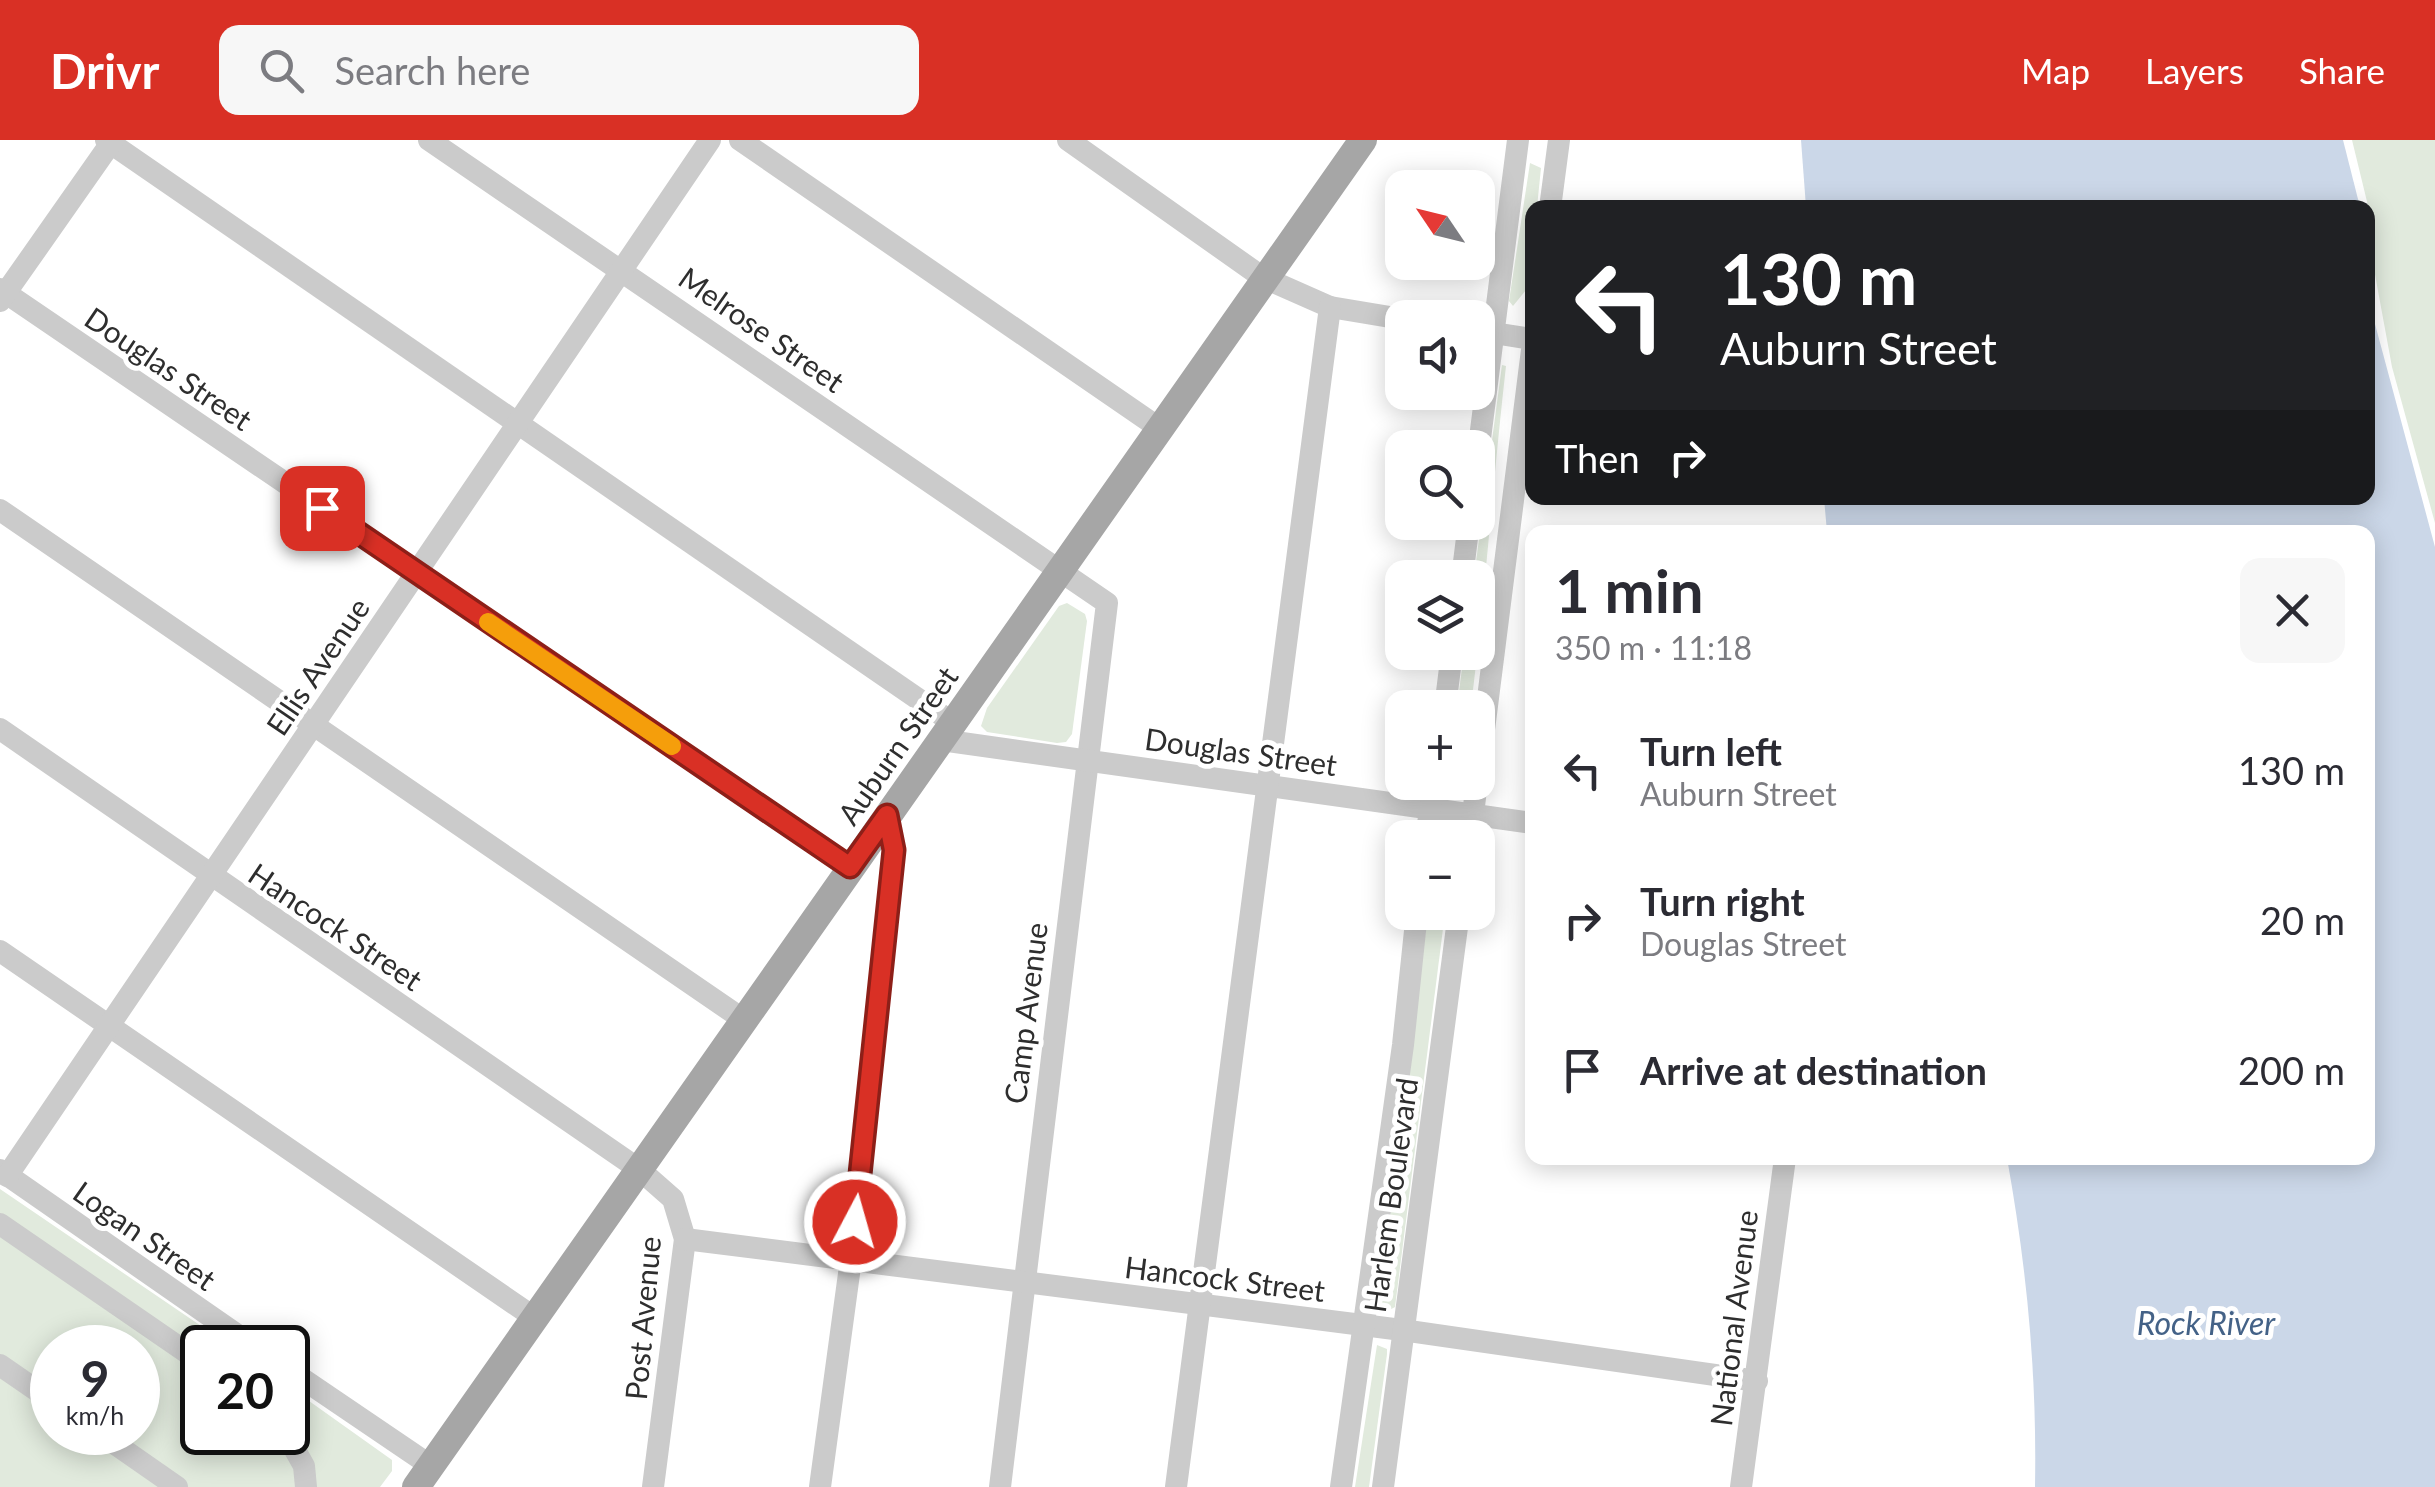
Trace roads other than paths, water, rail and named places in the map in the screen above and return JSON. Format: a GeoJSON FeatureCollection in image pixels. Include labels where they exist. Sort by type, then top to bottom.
{"type":"FeatureCollection","features":[{"type":"Feature","properties":{"kind":"main road","name":"Auburn Street"},"geometry":{"type":"LineString","coordinates":[[423,1476],[1262,277],[1363,140]]}},
{"type":"Feature","properties":{"kind":"street","name":"Melrose Street"},"geometry":{"type":"LineString","coordinates":[[429,140],[1060,570]]}},
{"type":"Feature","properties":{"kind":"street","name":"Ellis Avenue"},"geometry":{"type":"LineString","coordinates":[[4,1173],[109,1026],[710,140]]}},
{"type":"Feature","properties":{"kind":"street"},"geometry":{"type":"LineString","coordinates":[[740,140],[1159,428]]}},
{"type":"Feature","properties":{"kind":"street"},"geometry":{"type":"LineString","coordinates":[[1068,140],[1262,277],[1330,307],[1385,315]]}},
{"type":"Feature","properties":{"kind":"street"},"geometry":{"type":"LineString","coordinates":[[2,294],[110,141],[519,423],[947,731]]}},
{"type":"Feature","properties":{"kind":"street"},"geometry":{"type":"LineString","coordinates":[[1490,300],[1518,145],[1558,148],[1551,200]]}},
{"type":"Feature","properties":{"kind":"street","name":"Douglas Street"},"geometry":{"type":"LineString","coordinates":[[2,294],[850,867]]}},
{"type":"Feature","properties":{"kind":"street"},"geometry":{"type":"LineString","coordinates":[[1176,1487],[1330,307]]}},
{"type":"Feature","properties":{"kind":"street"},"geometry":{"type":"LineString","coordinates":[[1495,333],[1525,338]]}},
{"type":"Feature","properties":{"kind":"street"},"geometry":{"type":"LineString","coordinates":[[1489,690],[1525,405]]}},
{"type":"Feature","properties":{"kind":"street"},"geometry":{"type":"LineString","coordinates":[[0,510],[744,1020]]}},
{"type":"Feature","properties":{"kind":"street","name":"Camp Avenue"},"geometry":{"type":"LineString","coordinates":[[1000,1487],[1107,603],[1060,570]]}},
{"type":"Feature","properties":{"kind":"street","name":"Hancock Street"},"geometry":{"type":"LineString","coordinates":[[0,730],[640,1170]]}},
{"type":"Feature","properties":{"kind":"street","name":"Douglas Street"},"geometry":{"type":"LineString","coordinates":[[947,731],[1087,758],[1430,808],[1457,820]]}},
{"type":"Feature","properties":{"kind":"street"},"geometry":{"type":"LineString","coordinates":[[1428,820],[1431,800]]}},
{"type":"Feature","properties":{"kind":"street"},"geometry":{"type":"LineString","coordinates":[[820,1487],[851,1259],[894,850],[887,815]]}},
{"type":"Feature","properties":{"kind":"street","name":"Douglas Street"},"geometry":{"type":"LineString","coordinates":[[1495,825],[1525,823]]}},
{"type":"Feature","properties":{"kind":"street","name":"Harlem Boulevard"},"geometry":{"type":"LineString","coordinates":[[1342,1487],[1403,1045],[1414,930]]}},
{"type":"Feature","properties":{"kind":"street","name":"Harlem Boulevard"},"geometry":{"type":"LineString","coordinates":[[1383,1487],[1457,930]]}},
{"type":"Feature","properties":{"kind":"street"},"geometry":{"type":"LineString","coordinates":[[0,951],[535,1318]]}},
{"type":"Feature","properties":{"kind":"street","name":"National Avenue"},"geometry":{"type":"LineString","coordinates":[[1742,1487],[1783,1165]]}},
{"type":"Feature","properties":{"kind":"street","name":"Post Avenue"},"geometry":{"type":"LineString","coordinates":[[640,1170],[673,1199],[685,1239],[653,1487]]}},
{"type":"Feature","properties":{"kind":"street","name":"Logan Street"},"geometry":{"type":"LineString","coordinates":[[4,1173],[223,1325]]}},
{"type":"Feature","properties":{"kind":"street"},"geometry":{"type":"LineString","coordinates":[[0,1224],[180,1348]]}},
{"type":"Feature","properties":{"kind":"street","name":"Hancock Street"},"geometry":{"type":"LineString","coordinates":[[685,1239],[1402,1330],[1757,1381]]}},
{"type":"Feature","properties":{"kind":"street"},"geometry":{"type":"LineString","coordinates":[[0,1365],[30,1386]]}},
{"type":"Feature","properties":{"kind":"street"},"geometry":{"type":"LineString","coordinates":[[310,1386],[423,1476]]}},
{"type":"Feature","properties":{"kind":"street"},"geometry":{"type":"LineString","coordinates":[[131,1455],[176,1487]]}},
{"type":"Feature","properties":{"kind":"street"},"geometry":{"type":"LineString","coordinates":[[298,1455],[304,1466],[306,1487]]}},
{"type":"Feature","properties":{"kind":"water"},"geometry":{"type":"Polygon","coordinates":[[[1801,140],[2343,140],[2358,200],[1805,200],[1801,140]]]}},
{"type":"Feature","properties":{"kind":"water","name":"Rock River"},"geometry":{"type":"Polygon","coordinates":[[[2375,324],[2435,547],[2435,1487],[2035,1487],[2029,1322],[2008,1165],[2375,1165],[2375,525],[1826,525],[1825,505],[2375,505],[2375,324]]]}}]}
